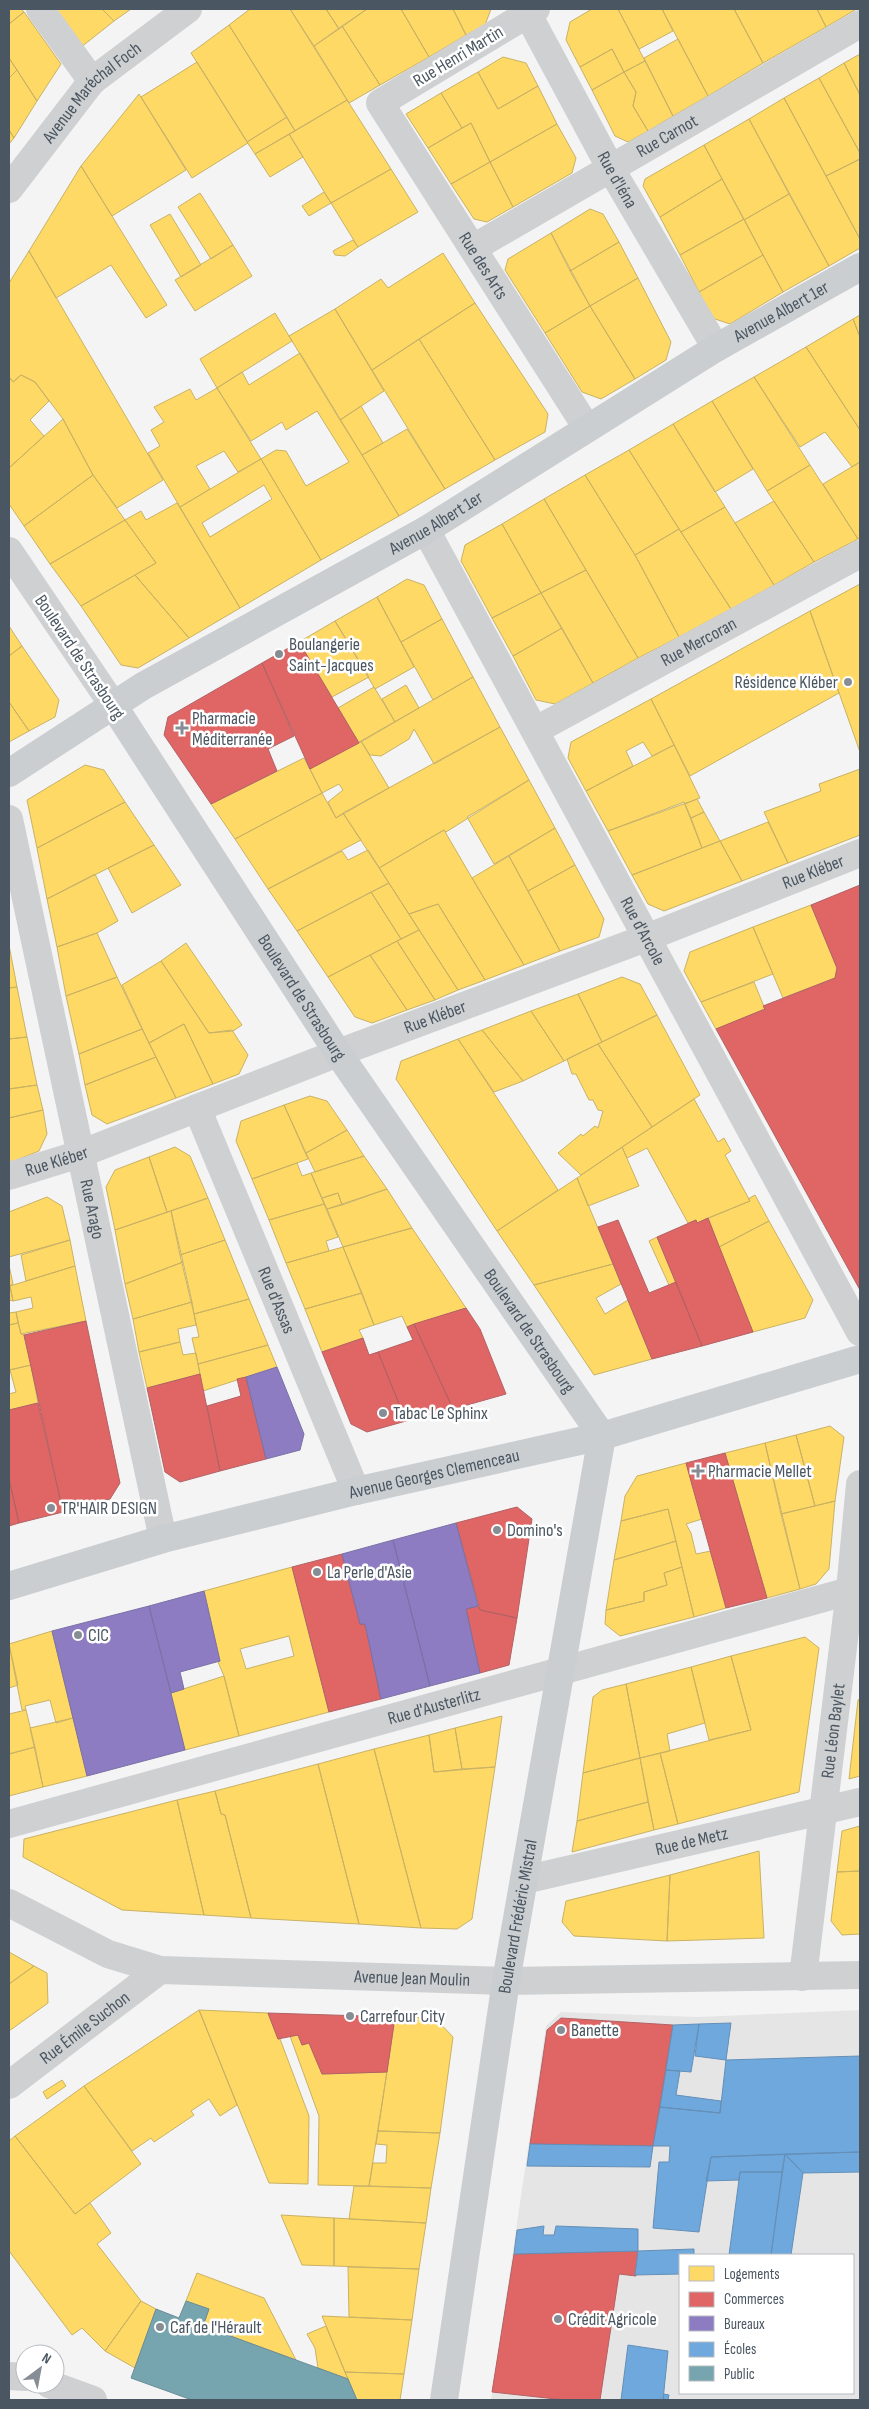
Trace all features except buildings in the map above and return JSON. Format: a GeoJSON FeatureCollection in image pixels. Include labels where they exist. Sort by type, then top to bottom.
{"type":"FeatureCollection","features":[{"type":"Feature","properties":{"kind":"main road","name":"Avenue Albert 1er"},"geometry":{"type":"LineString","coordinates":[[9,773],[142,686],[426,530],[716,348],[860,267]]}},
{"type":"Feature","properties":{"kind":"main road","name":"Boulevard de Strasbourg"},"geometry":{"type":"LineString","coordinates":[[113,705],[338,1054],[602,1436]]}},
{"type":"Feature","properties":{"kind":"main road","name":"Avenue Georges Clemenceau"},"geometry":{"type":"LineString","coordinates":[[9,1586],[163,1539],[356,1491],[602,1436],[860,1359]]}},
{"type":"Feature","properties":{"kind":"main road","name":"Boulevard Frédéric Mistral"},"geometry":{"type":"LineString","coordinates":[[444,2400],[506,1981],[602,1436]]}},
{"type":"Feature","properties":{"kind":"street"},"geometry":{"type":"LineString","coordinates":[[40,9],[92,81]]}},
{"type":"Feature","properties":{"kind":"street","name":"Avenue Maréchal Foch"},"geometry":{"type":"LineString","coordinates":[[9,189],[92,81],[188,9]]}},
{"type":"Feature","properties":{"kind":"street","name":"Rue Henri Martin"},"geometry":{"type":"LineString","coordinates":[[380,103],[530,10]]}},
{"type":"Feature","properties":{"kind":"street","name":"Rue d'Iéna"},"geometry":{"type":"LineString","coordinates":[[530,10],[611,169],[716,348]]}},
{"type":"Feature","properties":{"kind":"street","name":"Rue Carnot"},"geometry":{"type":"LineString","coordinates":[[473,248],[860,24]]}},
{"type":"Feature","properties":{"kind":"street","name":"Rue des Arts"},"geometry":{"type":"LineString","coordinates":[[380,103],[587,428]]}},
{"type":"Feature","properties":{"kind":"street","name":"Rue d'Arcole"},"geometry":{"type":"LineString","coordinates":[[426,530],[536,730],[646,938],[860,1332]]}},
{"type":"Feature","properties":{"kind":"street","name":"Rue Mercoran"},"geometry":{"type":"LineString","coordinates":[[536,730],[860,554]]}},
{"type":"Feature","properties":{"kind":"street","name":"Boulevard de Strasbourg"},"geometry":{"type":"LineString","coordinates":[[13,566],[113,705]]}},
{"type":"Feature","properties":{"kind":"street","name":"Rue Arago"},"geometry":{"type":"LineString","coordinates":[[9,820],[163,1539]]}},
{"type":"Feature","properties":{"kind":"street","name":"Rue Kléber"},"geometry":{"type":"LineString","coordinates":[[9,1176],[80,1154],[646,938],[860,853]]}},
{"type":"Feature","properties":{"kind":"street","name":"Rue d'Assas"},"geometry":{"type":"LineString","coordinates":[[197,1108],[356,1491]]}},
{"type":"Feature","properties":{"kind":"street","name":"Rue Léon Baylet"},"geometry":{"type":"LineString","coordinates":[[803,1977],[823,1813],[855,1589],[860,1484]]}},
{"type":"Feature","properties":{"kind":"street","name":"Rue d'Austerlitz"},"geometry":{"type":"LineString","coordinates":[[9,1824],[855,1589]]}},
{"type":"Feature","properties":{"kind":"street","name":"Rue de Metz"},"geometry":{"type":"LineString","coordinates":[[524,1880],[823,1813],[860,1802]]}},
{"type":"Feature","properties":{"kind":"street","name":"Avenue Jean Moulin"},"geometry":{"type":"LineString","coordinates":[[9,1903],[108,1954],[160,1970],[506,1981],[860,1975]]}},
{"type":"Feature","properties":{"kind":"street","name":"Rue Émile Suchon"},"geometry":{"type":"LineString","coordinates":[[9,2085],[160,1970]]}},
{"type":"Feature","properties":{"kind":"street"},"geometry":{"type":"LineString","coordinates":[[65,2390],[93,2400]]}},
{"type":"Feature","properties":{"kind":"shaded area"},"geometry":{"type":"Polygon","coordinates":[[[860,2010],[860,2400],[491,2400],[546,2026],[561,2012],[698,2017],[860,2010]]]}},
{"type":"Feature","properties":{"kind":"place","name":"Boulangerie Saint-Jacques"},"geometry":{"type":"Point","coordinates":[279,654]}},
{"type":"Feature","properties":{"kind":"place","name":"Résidence Kléber"},"geometry":{"type":"Point","coordinates":[848,682]}},
{"type":"Feature","properties":{"kind":"place","name":"Pharmacie Méditerranée"},"geometry":{"type":"Point","coordinates":[182,728]}},
{"type":"Feature","properties":{"kind":"place","name":"Tabac Le Sphinx"},"geometry":{"type":"Point","coordinates":[383,1413]}},
{"type":"Feature","properties":{"kind":"place","name":"Pharmacie Mellet"},"geometry":{"type":"Point","coordinates":[698,1471]}},
{"type":"Feature","properties":{"kind":"place","name":"TR'HAIR DESIGN"},"geometry":{"type":"Point","coordinates":[51,1508]}},
{"type":"Feature","properties":{"kind":"place","name":"Domino's"},"geometry":{"type":"Point","coordinates":[497,1530]}},
{"type":"Feature","properties":{"kind":"place","name":"La Perle d'Asie"},"geometry":{"type":"Point","coordinates":[317,1572]}},
{"type":"Feature","properties":{"kind":"place","name":"CIC"},"geometry":{"type":"Point","coordinates":[78,1635]}},
{"type":"Feature","properties":{"kind":"place","name":"Carrefour City"},"geometry":{"type":"Point","coordinates":[350,2016]}},
{"type":"Feature","properties":{"kind":"place","name":"Banette"},"geometry":{"type":"Point","coordinates":[561,2030]}},
{"type":"Feature","properties":{"kind":"place","name":"Crédit Agricole"},"geometry":{"type":"Point","coordinates":[558,2319]}},
{"type":"Feature","properties":{"kind":"place","name":"Caf de l'Hérault"},"geometry":{"type":"Point","coordinates":[160,2327]}}]}
